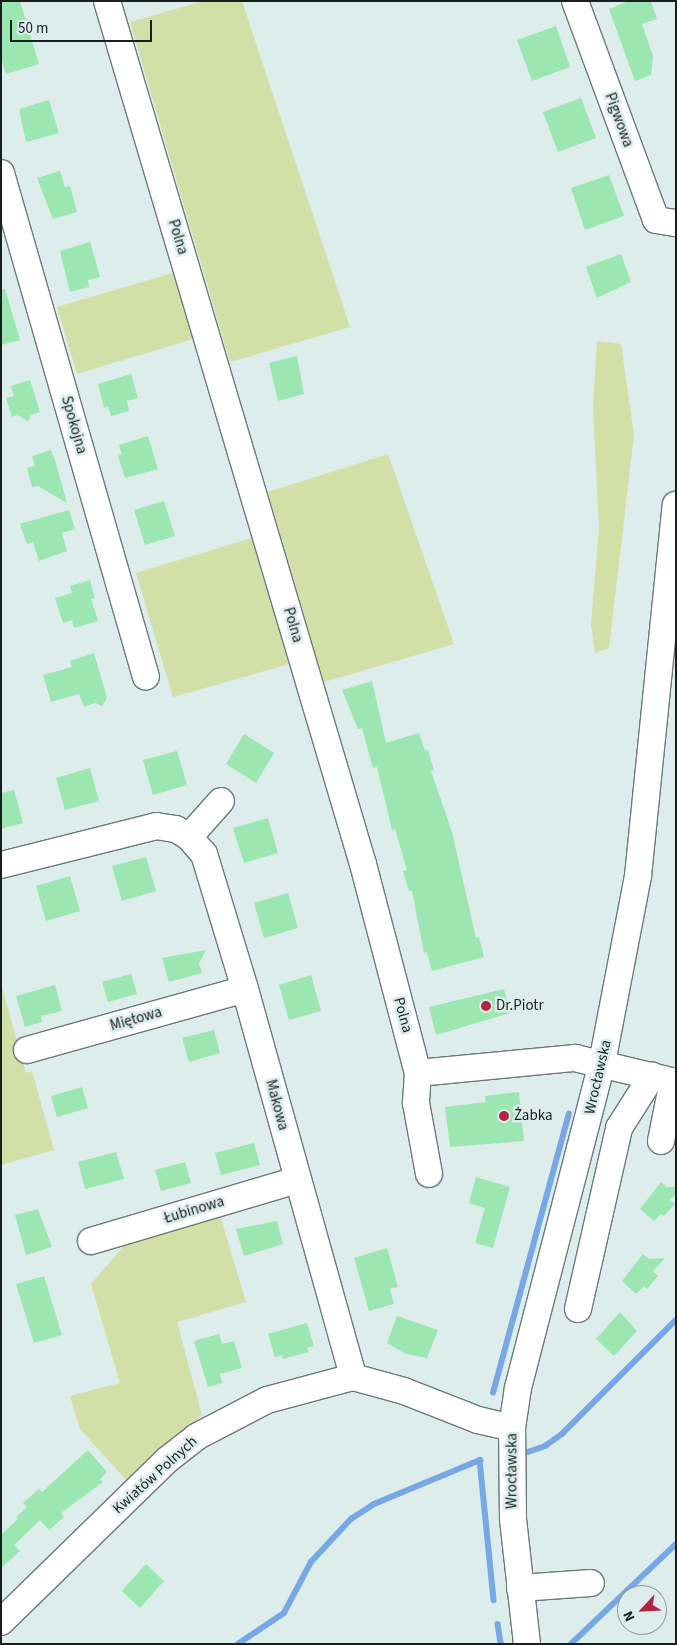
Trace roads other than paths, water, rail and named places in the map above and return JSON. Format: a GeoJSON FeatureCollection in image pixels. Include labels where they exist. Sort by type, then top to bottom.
{"type":"FeatureCollection","features":[{"type":"Feature","properties":{"kind":"street","name":"Polna"},"geometry":{"type":"LineString","coordinates":[[107,1],[363,864],[418,1073],[416,1103],[429,1174]]}},
{"type":"Feature","properties":{"kind":"street","name":"Pigwowa"},"geometry":{"type":"LineString","coordinates":[[575,1],[656,220],[676,223]]}},
{"type":"Feature","properties":{"kind":"street","name":"Spokojna"},"geometry":{"type":"LineString","coordinates":[[1,173],[146,677]]}},
{"type":"Feature","properties":{"kind":"street","name":"Wrocławska"},"geometry":{"type":"LineString","coordinates":[[527,1644],[511,1485],[512,1428],[518,1388],[602,1063],[638,876],[673,557],[676,505]]}},
{"type":"Feature","properties":{"kind":"street"},"geometry":{"type":"LineString","coordinates":[[189,837],[221,801]]}},
{"type":"Feature","properties":{"kind":"street","name":"Makowa"},"geometry":{"type":"LineString","coordinates":[[1,866],[156,826],[176,829],[189,837],[204,854],[213,876],[353,1377]]}},
{"type":"Feature","properties":{"kind":"street","name":"Miętowa"},"geometry":{"type":"LineString","coordinates":[[27,1050],[245,989]]}},
{"type":"Feature","properties":{"kind":"street"},"geometry":{"type":"LineString","coordinates":[[418,1073],[575,1058],[667,1079]]}},
{"type":"Feature","properties":{"kind":"street"},"geometry":{"type":"LineString","coordinates":[[661,1141],[667,1079]]}},
{"type":"Feature","properties":{"kind":"street"},"geometry":{"type":"LineString","coordinates":[[578,1310],[619,1128],[667,1079]]}},
{"type":"Feature","properties":{"kind":"street","name":"Łubinowa"},"geometry":{"type":"LineString","coordinates":[[91,1241],[297,1180]]}},
{"type":"Feature","properties":{"kind":"street"},"geometry":{"type":"LineString","coordinates":[[353,1377],[404,1391],[478,1420],[512,1428]]}},
{"type":"Feature","properties":{"kind":"street","name":"Kwiatów Polnych"},"geometry":{"type":"LineString","coordinates":[[1,1622],[167,1460],[196,1437],[267,1400],[353,1377]]}},
{"type":"Feature","properties":{"kind":"street"},"geometry":{"type":"LineString","coordinates":[[520,1588],[591,1584]]}},
{"type":"Feature","properties":{"kind":"waterway"},"geometry":{"type":"LineString","coordinates":[[493,1393],[569,1114]]}},
{"type":"Feature","properties":{"kind":"waterway"},"geometry":{"type":"LineString","coordinates":[[528,1452],[545,1446],[562,1434],[676,1320]]}},
{"type":"Feature","properties":{"kind":"waterway"},"geometry":{"type":"LineString","coordinates":[[238,1644],[284,1613],[311,1562],[351,1519],[374,1504],[480,1460],[494,1600]]}},
{"type":"Feature","properties":{"kind":"waterway"},"geometry":{"type":"LineString","coordinates":[[571,1644],[676,1544]]}},
{"type":"Feature","properties":{"kind":"waterway"},"geometry":{"type":"LineString","coordinates":[[498,1624],[501,1644]]}},
{"type":"Feature","properties":{"kind":"place","name":"Dr.Piotr"},"geometry":{"type":"Point","coordinates":[486,1006]}},
{"type":"Feature","properties":{"kind":"place","name":"Żabka"},"geometry":{"type":"Point","coordinates":[504,1116]}}]}
